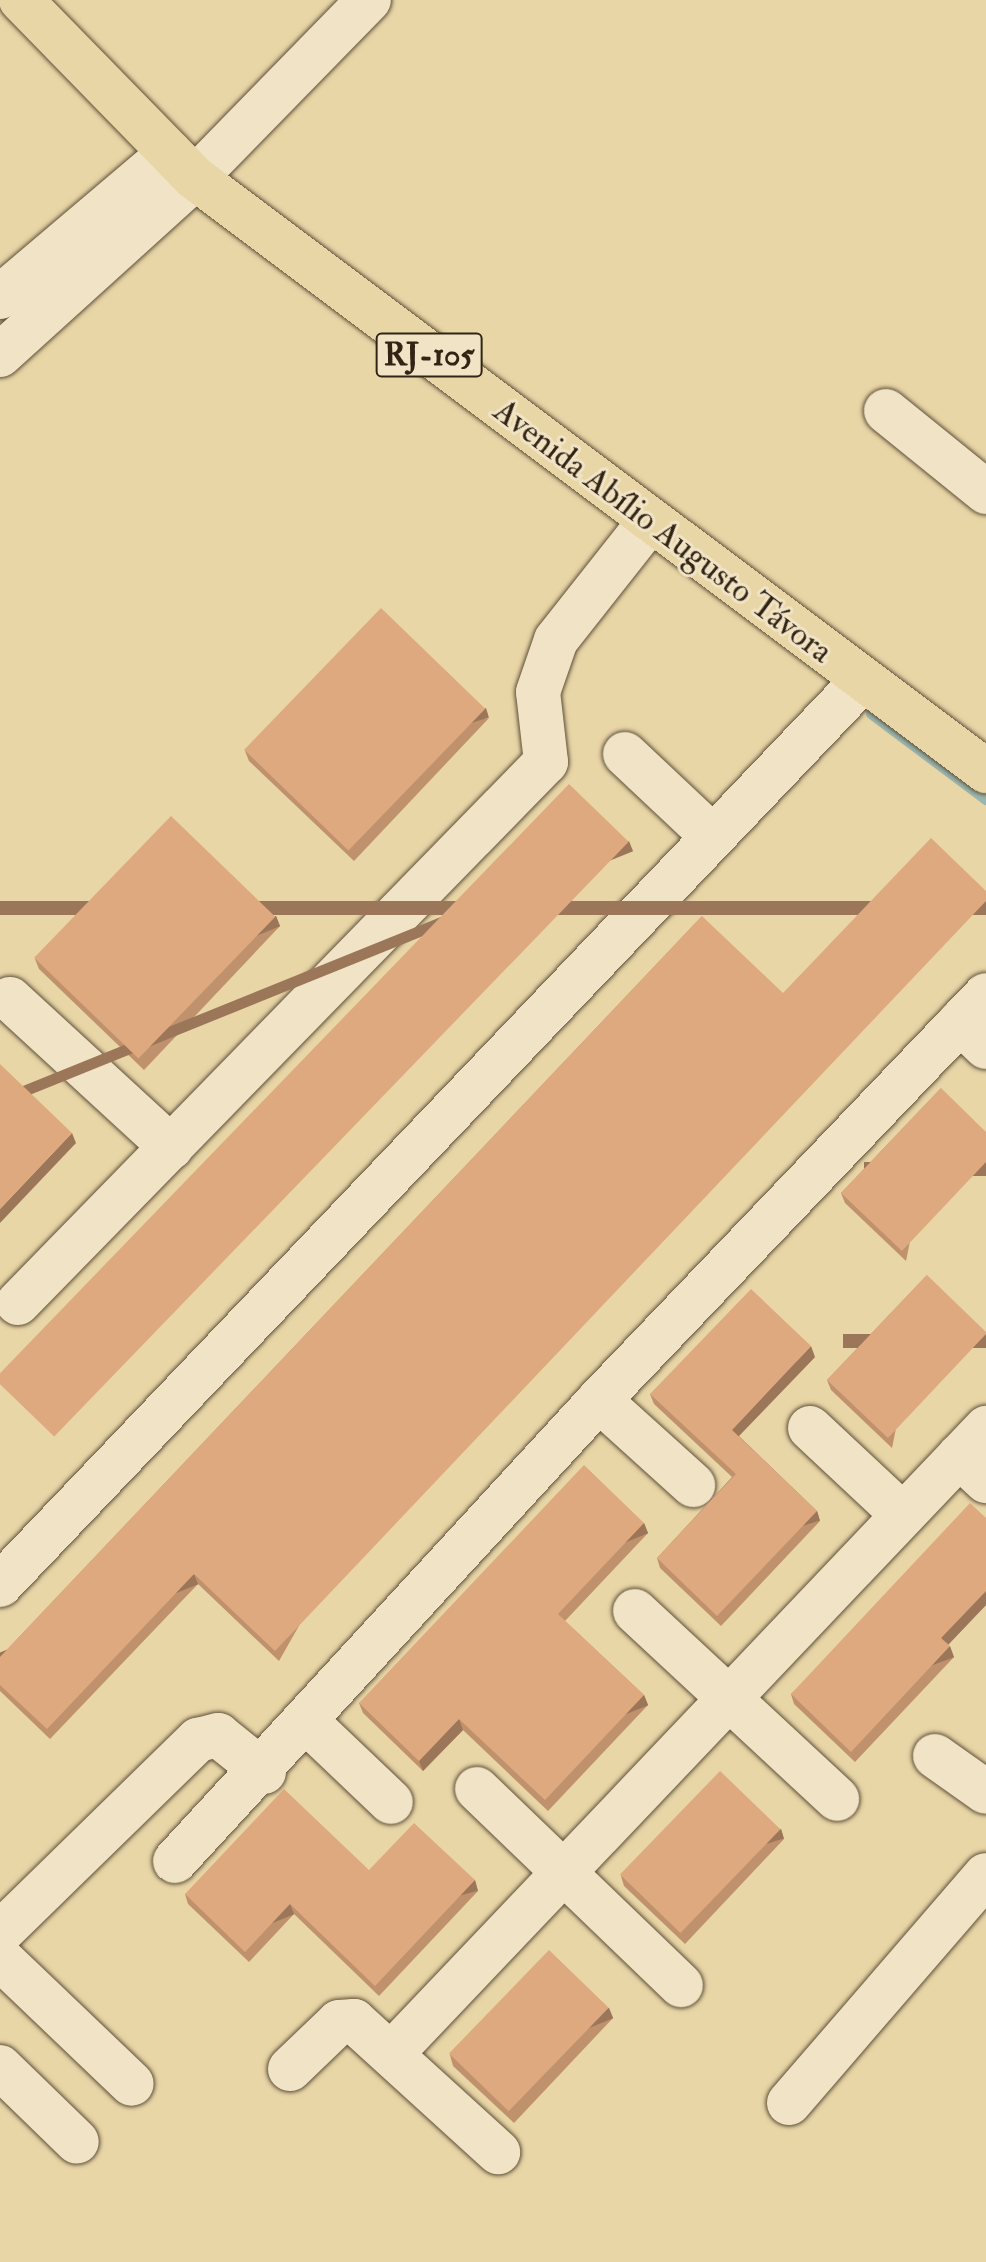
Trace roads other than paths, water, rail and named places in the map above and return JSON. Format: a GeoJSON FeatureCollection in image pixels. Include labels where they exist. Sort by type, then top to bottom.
{"type":"FeatureCollection","features":[{"type":"Feature","properties":{"kind":"main road","name":"Avenida Abílio Augusto Távora"},"geometry":{"type":"LineString","coordinates":[[21,0],[182,165],[862,681],[986,771]]}},
{"type":"Feature","properties":{"kind":"street"},"geometry":{"type":"LineString","coordinates":[[0,355],[182,165],[369,0]]}},
{"type":"Feature","properties":{"kind":"street"},"geometry":{"type":"LineString","coordinates":[[0,297],[182,165]]}},
{"type":"Feature","properties":{"kind":"street"},"geometry":{"type":"LineString","coordinates":[[886,411],[986,492]]}},
{"type":"Feature","properties":{"kind":"street"},"geometry":{"type":"LineString","coordinates":[[18,1303],[546,762],[538,692],[556,640],[650,521]]}},
{"type":"Feature","properties":{"kind":"street"},"geometry":{"type":"LineString","coordinates":[[0,1585],[862,681]]}},
{"type":"Feature","properties":{"kind":"street"},"geometry":{"type":"LineString","coordinates":[[625,754],[713,837]]}},
{"type":"Feature","properties":{"kind":"street"},"geometry":{"type":"LineString","coordinates":[[10,999],[171,1147]]}},
{"type":"Feature","properties":{"kind":"street"},"geometry":{"type":"LineString","coordinates":[[175,1861],[309,1724],[599,1400],[977,1022]]}},
{"type":"Feature","properties":{"kind":"street"},"geometry":{"type":"LineString","coordinates":[[599,1400],[693,1485]]}},
{"type":"Feature","properties":{"kind":"street"},"geometry":{"type":"LineString","coordinates":[[810,1428],[903,1515]]}},
{"type":"Feature","properties":{"kind":"street"},"geometry":{"type":"LineString","coordinates":[[391,2054],[903,1515],[977,1455]]}},
{"type":"Feature","properties":{"kind":"street"},"geometry":{"type":"LineString","coordinates":[[635,1611],[837,1799]]}},
{"type":"Feature","properties":{"kind":"street"},"geometry":{"type":"LineString","coordinates":[[309,1724],[391,1802]]}},
{"type":"Feature","properties":{"kind":"street"},"geometry":{"type":"LineString","coordinates":[[0,1933],[198,1740],[218,1735],[264,1772]]}},
{"type":"Feature","properties":{"kind":"street"},"geometry":{"type":"LineString","coordinates":[[935,1756],[986,1792]]}},
{"type":"Feature","properties":{"kind":"street"},"geometry":{"type":"LineString","coordinates":[[477,1789],[566,1871],[681,1985]]}},
{"type":"Feature","properties":{"kind":"street"},"geometry":{"type":"LineString","coordinates":[[789,2103],[986,1875]]}},
{"type":"Feature","properties":{"kind":"street"},"geometry":{"type":"LineString","coordinates":[[0,1958],[132,2084]]}},
{"type":"Feature","properties":{"kind":"street"},"geometry":{"type":"LineString","coordinates":[[290,2069],[339,2022],[354,2021],[498,2152]]}},
{"type":"Feature","properties":{"kind":"street"},"geometry":{"type":"LineString","coordinates":[[0,2067],[77,2142]]}},
{"type":"Feature","properties":{"kind":"waterway"},"geometry":{"type":"LineString","coordinates":[[871,714],[986,800]]}}]}
